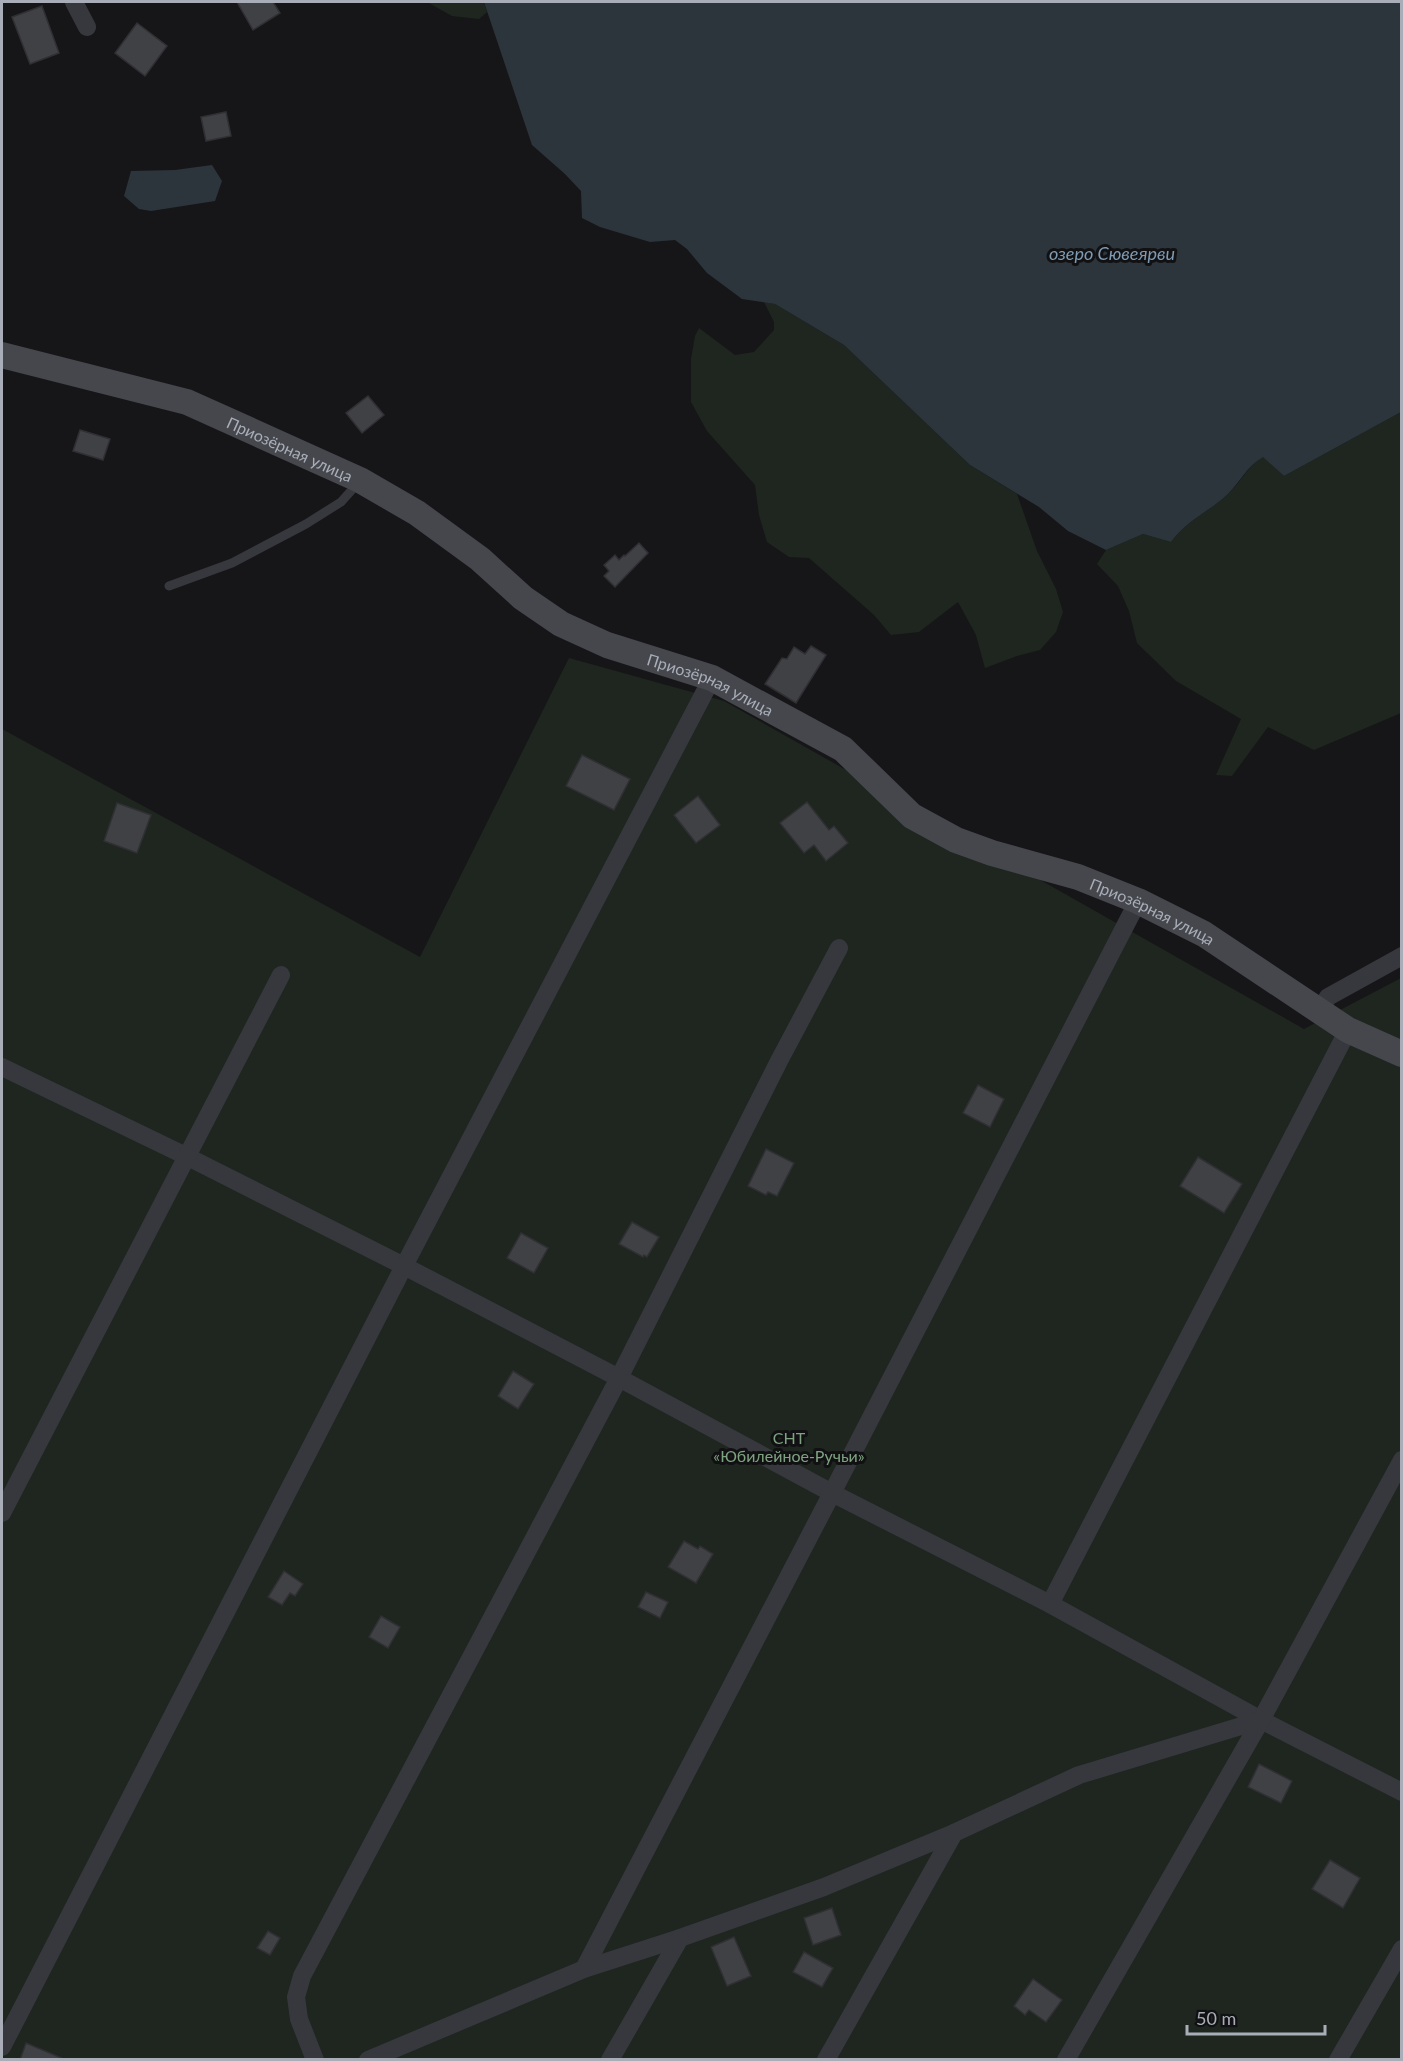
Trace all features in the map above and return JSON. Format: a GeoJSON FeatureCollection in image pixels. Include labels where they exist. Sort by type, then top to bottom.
{"type":"FeatureCollection","features":[{"type":"Feature","properties":{"kind":"street"},"geometry":{"type":"LineString","coordinates":[[75,2],[87,27]]}},
{"type":"Feature","properties":{"kind":"street","name":"Приозёрная улица"},"geometry":{"type":"LineString","coordinates":[[2,355],[187,402],[360,480],[417,513],[480,559],[523,598],[561,624],[607,645],[712,678],[843,749],[912,816],[956,840],[992,853],[1078,877],[1138,901],[1203,934],[1348,1030],[1401,1054]]}},
{"type":"Feature","properties":{"kind":"street"},"geometry":{"type":"LineString","coordinates":[[2,2047],[404,1266],[712,678]]}},
{"type":"Feature","properties":{"kind":"street"},"geometry":{"type":"LineString","coordinates":[[584,1969],[1138,901]]}},
{"type":"Feature","properties":{"kind":"street"},"geometry":{"type":"LineString","coordinates":[[315,2060],[297,2008],[296,1997],[302,1976],[618,1378],[778,1061],[839,948]]}},
{"type":"Feature","properties":{"kind":"street"},"geometry":{"type":"LineString","coordinates":[[1319,1011],[1328,997],[1401,956]]}},
{"type":"Feature","properties":{"kind":"street"},"geometry":{"type":"LineString","coordinates":[[2,1512],[281,975]]}},
{"type":"Feature","properties":{"kind":"street"},"geometry":{"type":"LineString","coordinates":[[1050,1604],[1348,1030]]}},
{"type":"Feature","properties":{"kind":"street"},"geometry":{"type":"LineString","coordinates":[[2,1068],[186,1156],[404,1266],[832,1493],[1050,1604],[1261,1720],[1401,1792]]}},
{"type":"Feature","properties":{"kind":"street"},"geometry":{"type":"LineString","coordinates":[[1066,2060],[1261,1720],[1401,1460]]}},
{"type":"Feature","properties":{"kind":"street"},"geometry":{"type":"LineString","coordinates":[[368,2060],[584,1969],[824,1887],[954,1833],[1079,1775],[1261,1720]]}},
{"type":"Feature","properties":{"kind":"street"},"geometry":{"type":"LineString","coordinates":[[826,2060],[954,1833]]}},
{"type":"Feature","properties":{"kind":"street"},"geometry":{"type":"LineString","coordinates":[[610,2060],[680,1938]]}},
{"type":"Feature","properties":{"kind":"street"},"geometry":{"type":"LineString","coordinates":[[1338,2060],[1401,1949]]}},
{"type":"Feature","properties":{"kind":"street"},"geometry":{"type":"LineString","coordinates":[[401,2060],[411,2041]]}},
{"type":"Feature","properties":{"kind":"lane"},"geometry":{"type":"LineString","coordinates":[[169,586],[232,563],[306,524],[341,502],[360,480]]}},
{"type":"Feature","properties":{"kind":"green space"},"geometry":{"type":"Polygon","coordinates":[[[427,2],[484,2],[487,12],[479,19],[452,16],[427,2]]]}},
{"type":"Feature","properties":{"kind":"green space"},"geometry":{"type":"Polygon","coordinates":[[[764,302],[775,304],[844,345],[970,465],[1017,494],[1037,551],[1056,589],[1063,612],[1056,632],[1040,650],[985,668],[976,635],[958,602],[919,632],[891,635],[874,615],[809,558],[789,557],[767,542],[759,515],[755,485],[707,431],[691,402],[691,359],[695,336],[699,328],[735,355],[754,352],[774,330],[774,322],[764,302]]]}},
{"type":"Feature","properties":{"kind":"green space"},"geometry":{"type":"Polygon","coordinates":[[[1401,412],[1401,713],[1314,750],[1268,727],[1232,776],[1216,775],[1241,719],[1176,681],[1137,643],[1129,611],[1118,586],[1097,564],[1106,550],[1143,534],[1171,542],[1191,521],[1228,494],[1253,464],[1263,456],[1284,476],[1401,412]]]}},
{"type":"Feature","properties":{"kind":"green space","name":"СНТ «Юбилейное-Ручьи»"},"geometry":{"type":"Polygon","coordinates":[[[569,658],[724,701],[1304,1029],[1401,978],[1401,2059],[2,2059],[2,729],[420,957],[569,658]]]}},
{"type":"Feature","properties":{"kind":"water","name":"озеро Сювеярви"},"geometry":{"type":"Polygon","coordinates":[[[484,2],[1401,2],[1401,412],[1284,476],[1263,457],[1248,469],[1228,494],[1191,521],[1171,542],[1143,534],[1106,550],[1068,531],[1039,507],[970,465],[844,345],[775,304],[742,299],[707,273],[687,249],[675,240],[650,242],[600,227],[582,218],[581,191],[532,145],[484,2]]]}},
{"type":"Feature","properties":{"kind":"water"},"geometry":{"type":"Polygon","coordinates":[[[212,165],[222,181],[215,201],[151,211],[139,209],[124,196],[131,171],[175,170],[212,165]]]}},
{"type":"Feature","properties":{"kind":"building"},"geometry":{"type":"Polygon","coordinates":[[[237,2],[273,2],[280,13],[253,30],[237,2]]]}},
{"type":"Feature","properties":{"kind":"building"},"geometry":{"type":"Polygon","coordinates":[[[42,6],[59,53],[30,64],[12,17],[42,6]]]}},
{"type":"Feature","properties":{"kind":"building"},"geometry":{"type":"Polygon","coordinates":[[[137,23],[167,46],[145,76],[115,53],[137,23]]]}},
{"type":"Feature","properties":{"kind":"building"},"geometry":{"type":"Polygon","coordinates":[[[226,112],[231,136],[206,141],[201,117],[226,112]]]}},
{"type":"Feature","properties":{"kind":"building"},"geometry":{"type":"Polygon","coordinates":[[[368,396],[384,415],[362,433],[346,413],[368,396]]]}},
{"type":"Feature","properties":{"kind":"building"},"geometry":{"type":"Polygon","coordinates":[[[80,430],[110,439],[103,460],[73,451],[80,430]]]}},
{"type":"Feature","properties":{"kind":"building"},"geometry":{"type":"Polygon","coordinates":[[[639,543],[648,553],[615,587],[604,576],[609,571],[604,565],[615,555],[619,560],[639,543]]]}},
{"type":"Feature","properties":{"kind":"building"},"geometry":{"type":"Polygon","coordinates":[[[811,646],[826,655],[796,703],[765,684],[782,658],[787,659],[794,647],[805,654],[811,646]]]}},
{"type":"Feature","properties":{"kind":"building"},"geometry":{"type":"Polygon","coordinates":[[[582,755],[630,779],[614,810],[566,786],[582,755]]]}},
{"type":"Feature","properties":{"kind":"building"},"geometry":{"type":"Polygon","coordinates":[[[698,796],[720,825],[696,843],[674,815],[698,796]]]}},
{"type":"Feature","properties":{"kind":"building"},"geometry":{"type":"Polygon","coordinates":[[[807,802],[829,830],[834,826],[848,843],[826,861],[814,845],[804,853],[780,823],[807,802]]]}},
{"type":"Feature","properties":{"kind":"building"},"geometry":{"type":"Polygon","coordinates":[[[117,803],[151,815],[137,853],[104,841],[117,803]]]}},
{"type":"Feature","properties":{"kind":"building"},"geometry":{"type":"Polygon","coordinates":[[[978,1085],[1004,1099],[990,1127],[963,1113],[978,1085]]]}},
{"type":"Feature","properties":{"kind":"building"},"geometry":{"type":"Polygon","coordinates":[[[766,1149],[794,1163],[777,1196],[768,1192],[766,1195],[748,1186],[766,1149]]]}},
{"type":"Feature","properties":{"kind":"building"},"geometry":{"type":"Polygon","coordinates":[[[1198,1157],[1242,1184],[1224,1213],[1180,1186],[1198,1157]]]}},
{"type":"Feature","properties":{"kind":"building"},"geometry":{"type":"Polygon","coordinates":[[[632,1222],[659,1237],[647,1257],[619,1244],[632,1222]]]}},
{"type":"Feature","properties":{"kind":"building"},"geometry":{"type":"Polygon","coordinates":[[[521,1233],[548,1248],[534,1273],[507,1258],[521,1233]]]}},
{"type":"Feature","properties":{"kind":"building"},"geometry":{"type":"Polygon","coordinates":[[[513,1371],[534,1384],[518,1409],[498,1396],[513,1371]]]}},
{"type":"Feature","properties":{"kind":"building"},"geometry":{"type":"Polygon","coordinates":[[[684,1541],[698,1549],[700,1546],[713,1554],[696,1583],[668,1567],[684,1541]]]}},
{"type":"Feature","properties":{"kind":"building"},"geometry":{"type":"Polygon","coordinates":[[[284,1571],[303,1584],[295,1596],[290,1593],[282,1605],[268,1597],[284,1571]]]}},
{"type":"Feature","properties":{"kind":"building"},"geometry":{"type":"Polygon","coordinates":[[[646,1592],[668,1602],[660,1618],[638,1607],[646,1592]]]}},
{"type":"Feature","properties":{"kind":"building"},"geometry":{"type":"Polygon","coordinates":[[[381,1616],[400,1627],[388,1648],[369,1637],[381,1616]]]}},
{"type":"Feature","properties":{"kind":"building"},"geometry":{"type":"Polygon","coordinates":[[[1259,1764],[1292,1781],[1281,1803],[1248,1787],[1259,1764]]]}},
{"type":"Feature","properties":{"kind":"building"},"geometry":{"type":"Polygon","coordinates":[[[1330,1860],[1360,1878],[1343,1908],[1312,1889],[1330,1860]]]}},
{"type":"Feature","properties":{"kind":"building"},"geometry":{"type":"Polygon","coordinates":[[[832,1908],[841,1935],[813,1945],[804,1918],[832,1908]]]}},
{"type":"Feature","properties":{"kind":"building"},"geometry":{"type":"Polygon","coordinates":[[[268,1931],[280,1938],[270,1955],[257,1948],[268,1931]]]}},
{"type":"Feature","properties":{"kind":"building"},"geometry":{"type":"Polygon","coordinates":[[[734,1937],[751,1976],[727,1986],[711,1947],[734,1937]]]}},
{"type":"Feature","properties":{"kind":"building"},"geometry":{"type":"Polygon","coordinates":[[[804,1952],[833,1968],[822,1987],[793,1972],[804,1952]]]}},
{"type":"Feature","properties":{"kind":"building"},"geometry":{"type":"Polygon","coordinates":[[[1033,1979],[1062,2000],[1046,2022],[1029,2010],[1025,2015],[1014,2006],[1033,1979]]]}},
{"type":"Feature","properties":{"kind":"building"},"geometry":{"type":"Polygon","coordinates":[[[26,2043],[64,2059],[64,2060],[20,2060],[26,2043]]]}}]}
